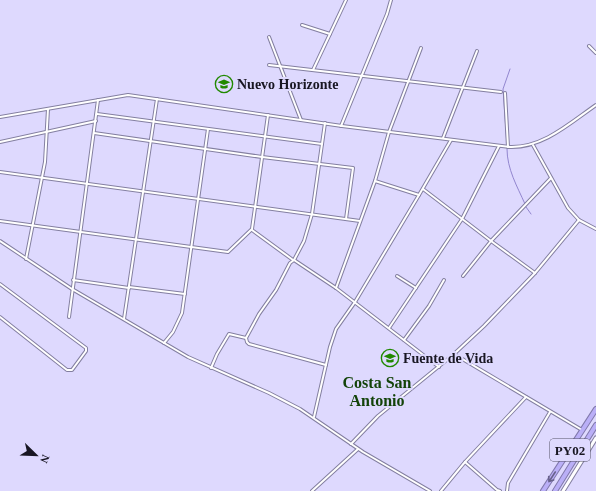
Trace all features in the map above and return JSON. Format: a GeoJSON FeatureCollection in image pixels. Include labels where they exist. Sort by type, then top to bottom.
{"type":"FeatureCollection","features":[{"type":"Feature","properties":{"kind":"highway","name":"PY02"},"geometry":{"type":"LineString","coordinates":[[543,491],[596,409]]}},
{"type":"Feature","properties":{"kind":"highway","name":"PY02"},"geometry":{"type":"LineString","coordinates":[[554,491],[596,425]]}},
{"type":"Feature","properties":{"kind":"street"},"geometry":{"type":"LineString","coordinates":[[313,70],[346,0]]}},
{"type":"Feature","properties":{"kind":"street"},"geometry":{"type":"LineString","coordinates":[[341,126],[387,14],[391,0]]}},
{"type":"Feature","properties":{"kind":"street"},"geometry":{"type":"LineString","coordinates":[[302,25],[330,34]]}},
{"type":"Feature","properties":{"kind":"street"},"geometry":{"type":"LineString","coordinates":[[269,37],[301,120]]}},
{"type":"Feature","properties":{"kind":"street"},"geometry":{"type":"LineString","coordinates":[[589,46],[596,53]]}},
{"type":"Feature","properties":{"kind":"street"},"geometry":{"type":"LineString","coordinates":[[336,288],[375,181],[389,132],[421,48]]}},
{"type":"Feature","properties":{"kind":"street"},"geometry":{"type":"LineString","coordinates":[[443,138],[477,50]]}},
{"type":"Feature","properties":{"kind":"street"},"geometry":{"type":"LineString","coordinates":[[269,65],[500,92]]}},
{"type":"Feature","properties":{"kind":"street"},"geometry":{"type":"LineString","coordinates":[[505,93],[508,147]]}},
{"type":"Feature","properties":{"kind":"street"},"geometry":{"type":"LineString","coordinates":[[0,117],[48,110],[128,95],[157,98],[341,126],[499,146],[521,147],[533,145],[555,133],[596,105]]}},
{"type":"Feature","properties":{"kind":"street"},"geometry":{"type":"LineString","coordinates":[[124,319],[157,98]]}},
{"type":"Feature","properties":{"kind":"street"},"geometry":{"type":"LineString","coordinates":[[69,317],[98,100]]}},
{"type":"Feature","properties":{"kind":"street"},"geometry":{"type":"LineString","coordinates":[[26,259],[44,162],[48,110]]}},
{"type":"Feature","properties":{"kind":"street"},"geometry":{"type":"LineString","coordinates":[[97,114],[322,144]]}},
{"type":"Feature","properties":{"kind":"street"},"geometry":{"type":"LineString","coordinates":[[0,221],[228,252],[252,230],[268,115]]}},
{"type":"Feature","properties":{"kind":"street"},"geometry":{"type":"LineString","coordinates":[[0,142],[96,121]]}},
{"type":"Feature","properties":{"kind":"street"},"geometry":{"type":"LineString","coordinates":[[325,123],[312,214],[304,241],[276,290],[259,314],[246,338],[246,342],[326,365]]}},
{"type":"Feature","properties":{"kind":"street"},"geometry":{"type":"LineString","coordinates":[[164,343],[178,322],[182,313],[208,128]]}},
{"type":"Feature","properties":{"kind":"street"},"geometry":{"type":"LineString","coordinates":[[94,133],[150,142],[353,168],[346,219]]}},
{"type":"Feature","properties":{"kind":"street"},"geometry":{"type":"LineString","coordinates":[[314,417],[336,329],[355,302],[451,140]]}},
{"type":"Feature","properties":{"kind":"street"},"geometry":{"type":"LineString","coordinates":[[533,145],[568,208],[579,220],[596,230]]}},
{"type":"Feature","properties":{"kind":"street"},"geometry":{"type":"LineString","coordinates":[[389,328],[462,219],[499,146]]}},
{"type":"Feature","properties":{"kind":"street"},"geometry":{"type":"LineString","coordinates":[[0,172],[360,221]]}},
{"type":"Feature","properties":{"kind":"street"},"geometry":{"type":"LineString","coordinates":[[464,276],[491,241],[551,178]]}},
{"type":"Feature","properties":{"kind":"street"},"geometry":{"type":"LineString","coordinates":[[375,181],[419,195]]}},
{"type":"Feature","properties":{"kind":"street"},"geometry":{"type":"LineString","coordinates":[[423,189],[535,273]]}},
{"type":"Feature","properties":{"kind":"street"},"geometry":{"type":"LineString","coordinates":[[351,444],[378,416],[454,354],[484,326],[535,273],[579,220]]}},
{"type":"Feature","properties":{"kind":"street"},"geometry":{"type":"LineString","coordinates":[[252,230],[293,260],[336,288],[438,367]]}},
{"type":"Feature","properties":{"kind":"street"},"geometry":{"type":"LineString","coordinates":[[0,241],[72,289],[188,357],[285,400],[314,417],[351,444],[430,491]]}},
{"type":"Feature","properties":{"kind":"street"},"geometry":{"type":"LineString","coordinates":[[397,276],[416,288]]}},
{"type":"Feature","properties":{"kind":"street"},"geometry":{"type":"LineString","coordinates":[[73,280],[185,294]]}},
{"type":"Feature","properties":{"kind":"street"},"geometry":{"type":"LineString","coordinates":[[404,340],[429,306],[444,280]]}},
{"type":"Feature","properties":{"kind":"street"},"geometry":{"type":"LineString","coordinates":[[0,284],[86,348],[86,351],[72,370],[67,370],[0,317]]}},
{"type":"Feature","properties":{"kind":"street"},"geometry":{"type":"LineString","coordinates":[[211,368],[217,354],[229,334],[246,338]]}},
{"type":"Feature","properties":{"kind":"street"},"geometry":{"type":"LineString","coordinates":[[454,354],[582,430]]}},
{"type":"Feature","properties":{"kind":"street"},"geometry":{"type":"LineString","coordinates":[[441,491],[465,462],[526,397]]}},
{"type":"Feature","properties":{"kind":"street"},"geometry":{"type":"LineString","coordinates":[[507,491],[508,483],[550,412]]}},
{"type":"Feature","properties":{"kind":"street"},"geometry":{"type":"LineString","coordinates":[[563,491],[596,438]]}},
{"type":"Feature","properties":{"kind":"street"},"geometry":{"type":"LineString","coordinates":[[312,491],[359,449]]}},
{"type":"Feature","properties":{"kind":"street"},"geometry":{"type":"LineString","coordinates":[[465,462],[500,491]]}},
{"type":"Feature","properties":{"kind":"street"},"geometry":{"type":"LineString","coordinates":[[493,491],[497,490]]}},
{"type":"Feature","properties":{"kind":"waterway"},"geometry":{"type":"LineString","coordinates":[[507,145],[503,89],[510,69]]}},
{"type":"Feature","properties":{"kind":"waterway"},"geometry":{"type":"LineString","coordinates":[[507,149],[509,164],[525,204]]}},
{"type":"Feature","properties":{"kind":"waterway"},"geometry":{"type":"LineString","coordinates":[[526,207],[531,214]]}},
{"type":"Feature","properties":{"kind":"place","name":"Nuevo Horizonte"},"geometry":{"type":"Point","coordinates":[224,84]}},
{"type":"Feature","properties":{"kind":"place","name":"Fuente de Vida"},"geometry":{"type":"Point","coordinates":[390,358]}},
{"type":"Feature","properties":{"kind":"district","name":"Costa San Antonio"},"geometry":{"type":"Point","coordinates":[377,391]}}]}
